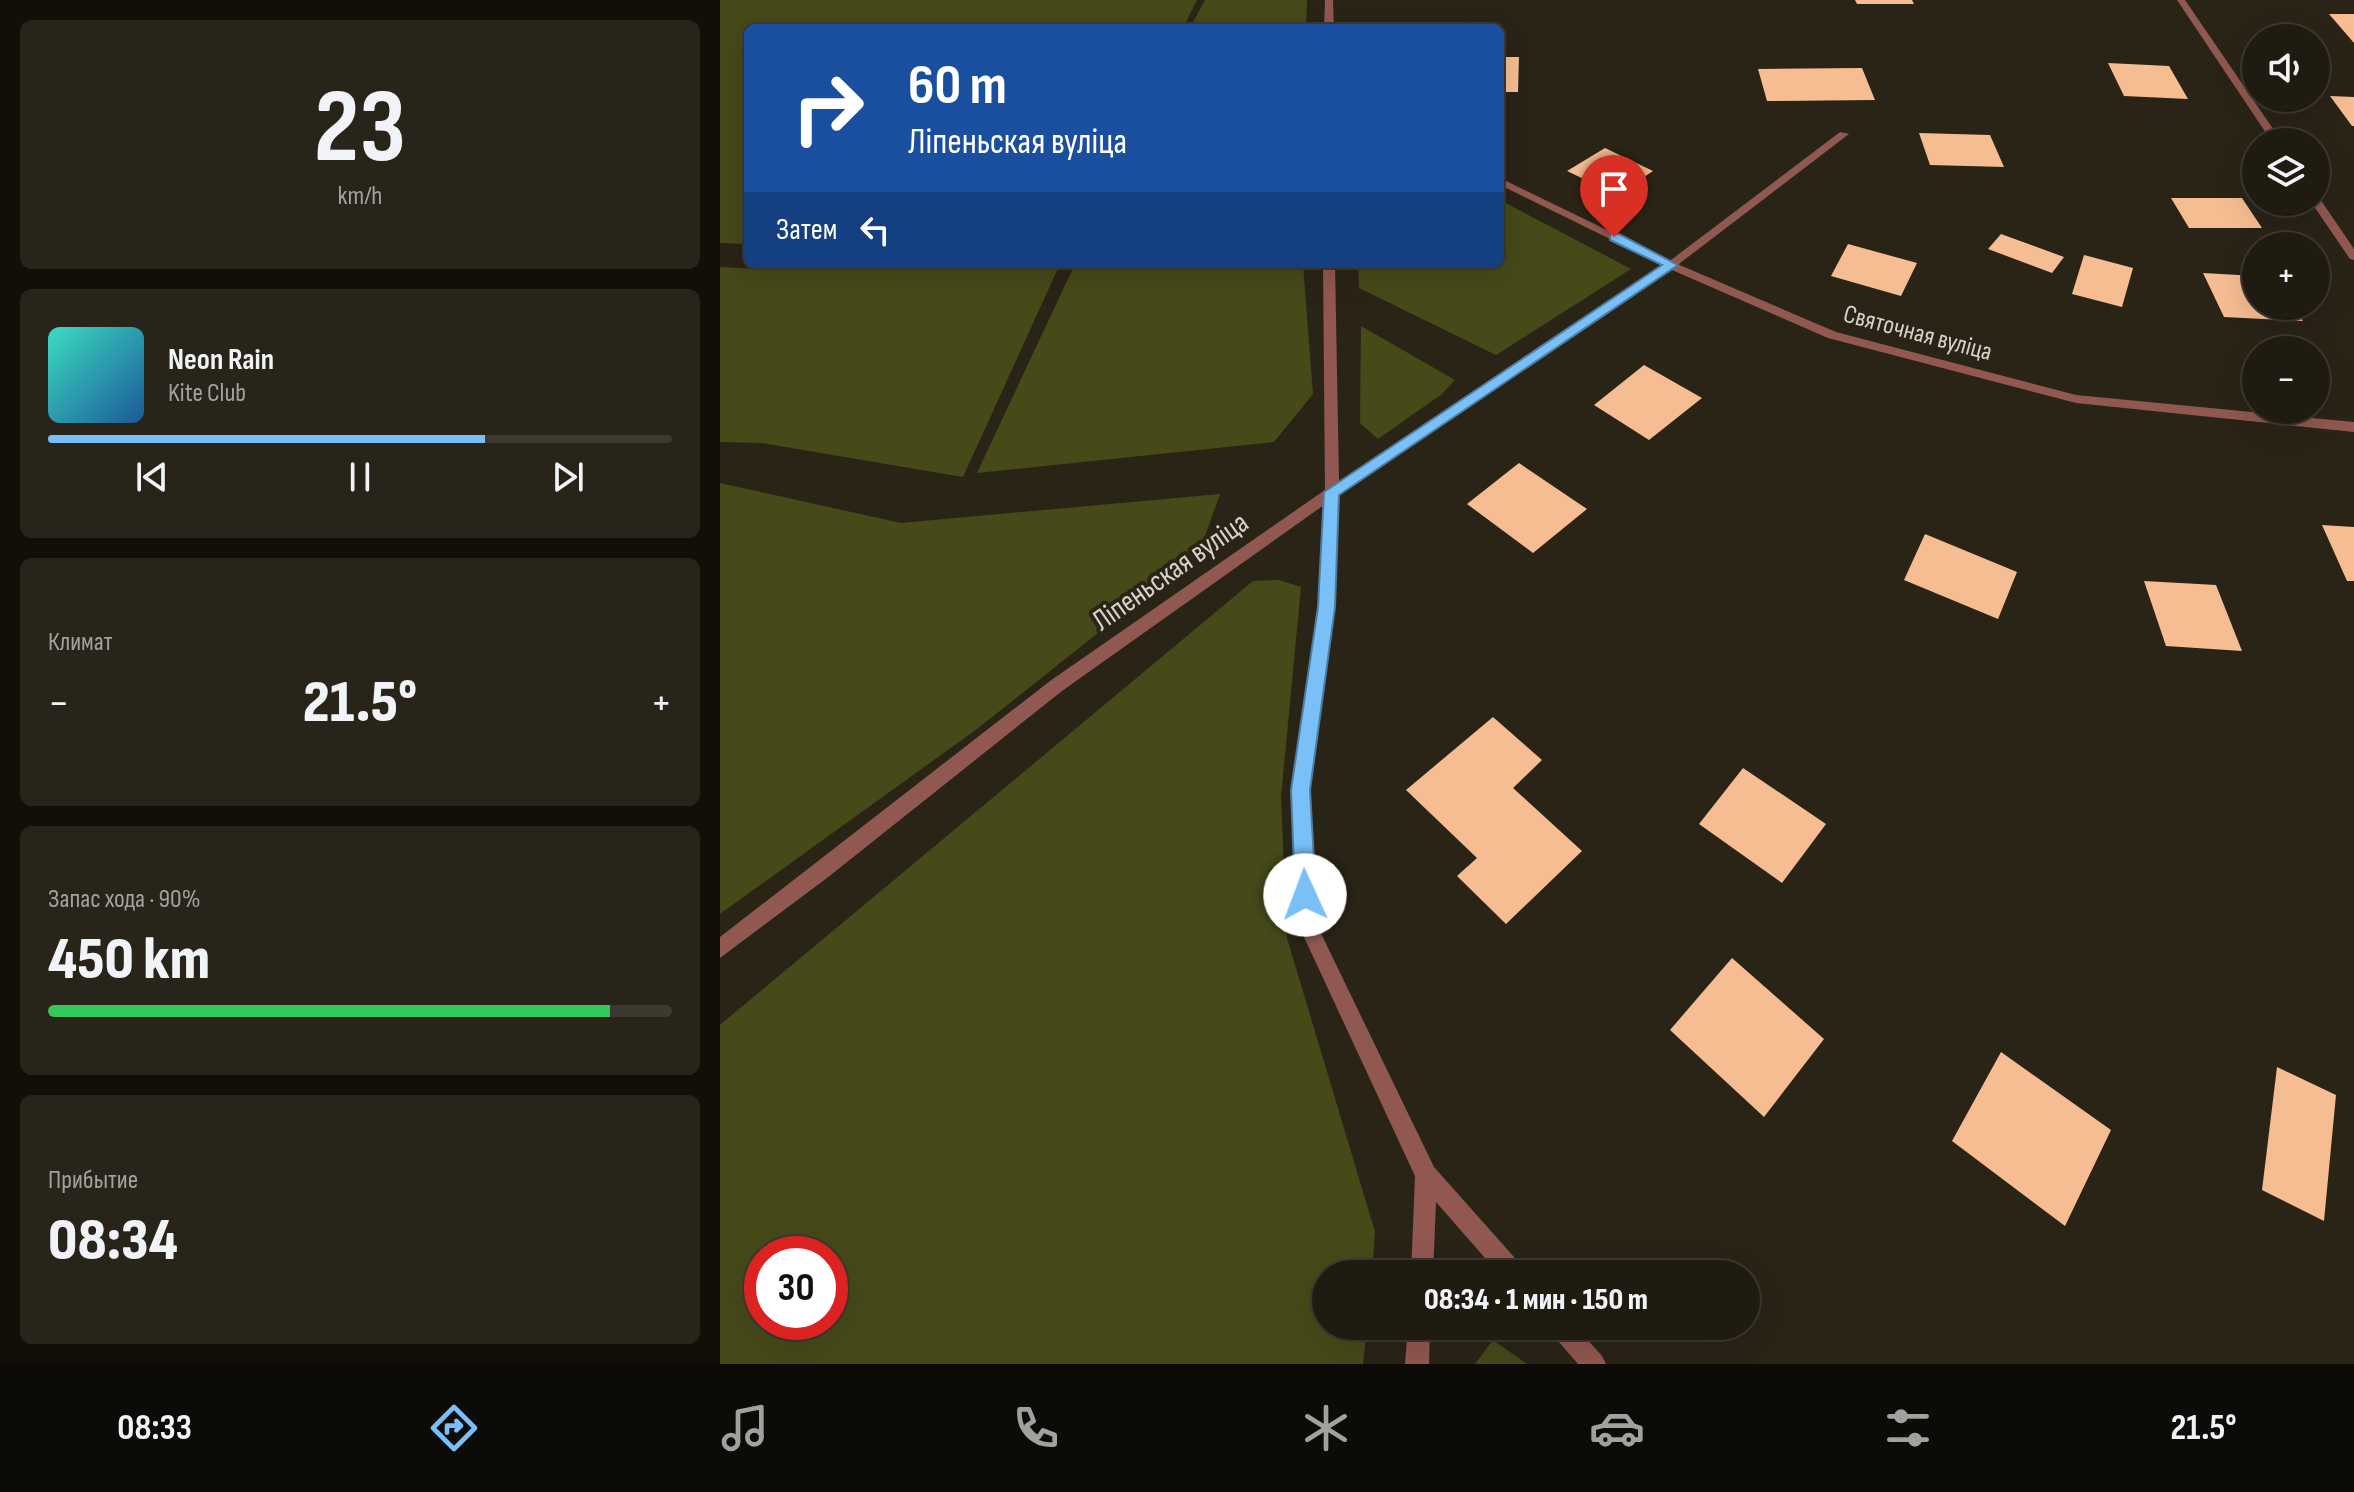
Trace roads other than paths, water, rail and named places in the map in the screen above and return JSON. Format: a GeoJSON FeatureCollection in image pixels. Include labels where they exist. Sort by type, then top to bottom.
{"type":"FeatureCollection","features":[{"type":"Feature","properties":{"kind":"street"},"geometry":{"type":"LineString","coordinates":[[1329,0],[1329,24]]}},
{"type":"Feature","properties":{"kind":"street"},"geometry":{"type":"LineString","coordinates":[[2181,0],[2268,128]]}},
{"type":"Feature","properties":{"kind":"street","name":"Ліпеньская вуліца"},"geometry":{"type":"LineString","coordinates":[[720,949],[1056,686],[1332,492],[1671,265],[1844,134]]}},
{"type":"Feature","properties":{"kind":"street","name":"Святочная вуліца"},"geometry":{"type":"LineString","coordinates":[[1504,183],[1671,265],[1832,335],[2076,399],[2354,427]]}},
{"type":"Feature","properties":{"kind":"street"},"geometry":{"type":"LineString","coordinates":[[2326,216],[2354,257]]}},
{"type":"Feature","properties":{"kind":"street"},"geometry":{"type":"LineString","coordinates":[[1329,268],[1332,492],[1326,607],[1301,790],[1306,922],[1426,1175],[1502,1260]]}},
{"type":"Feature","properties":{"kind":"street"},"geometry":{"type":"LineString","coordinates":[[1423,1260],[1426,1175]]}},
{"type":"Feature","properties":{"kind":"street"},"geometry":{"type":"LineString","coordinates":[[1417,1364],[1418,1340]]}},
{"type":"Feature","properties":{"kind":"street"},"geometry":{"type":"LineString","coordinates":[[1573,1340],[1594,1364]]}}]}
